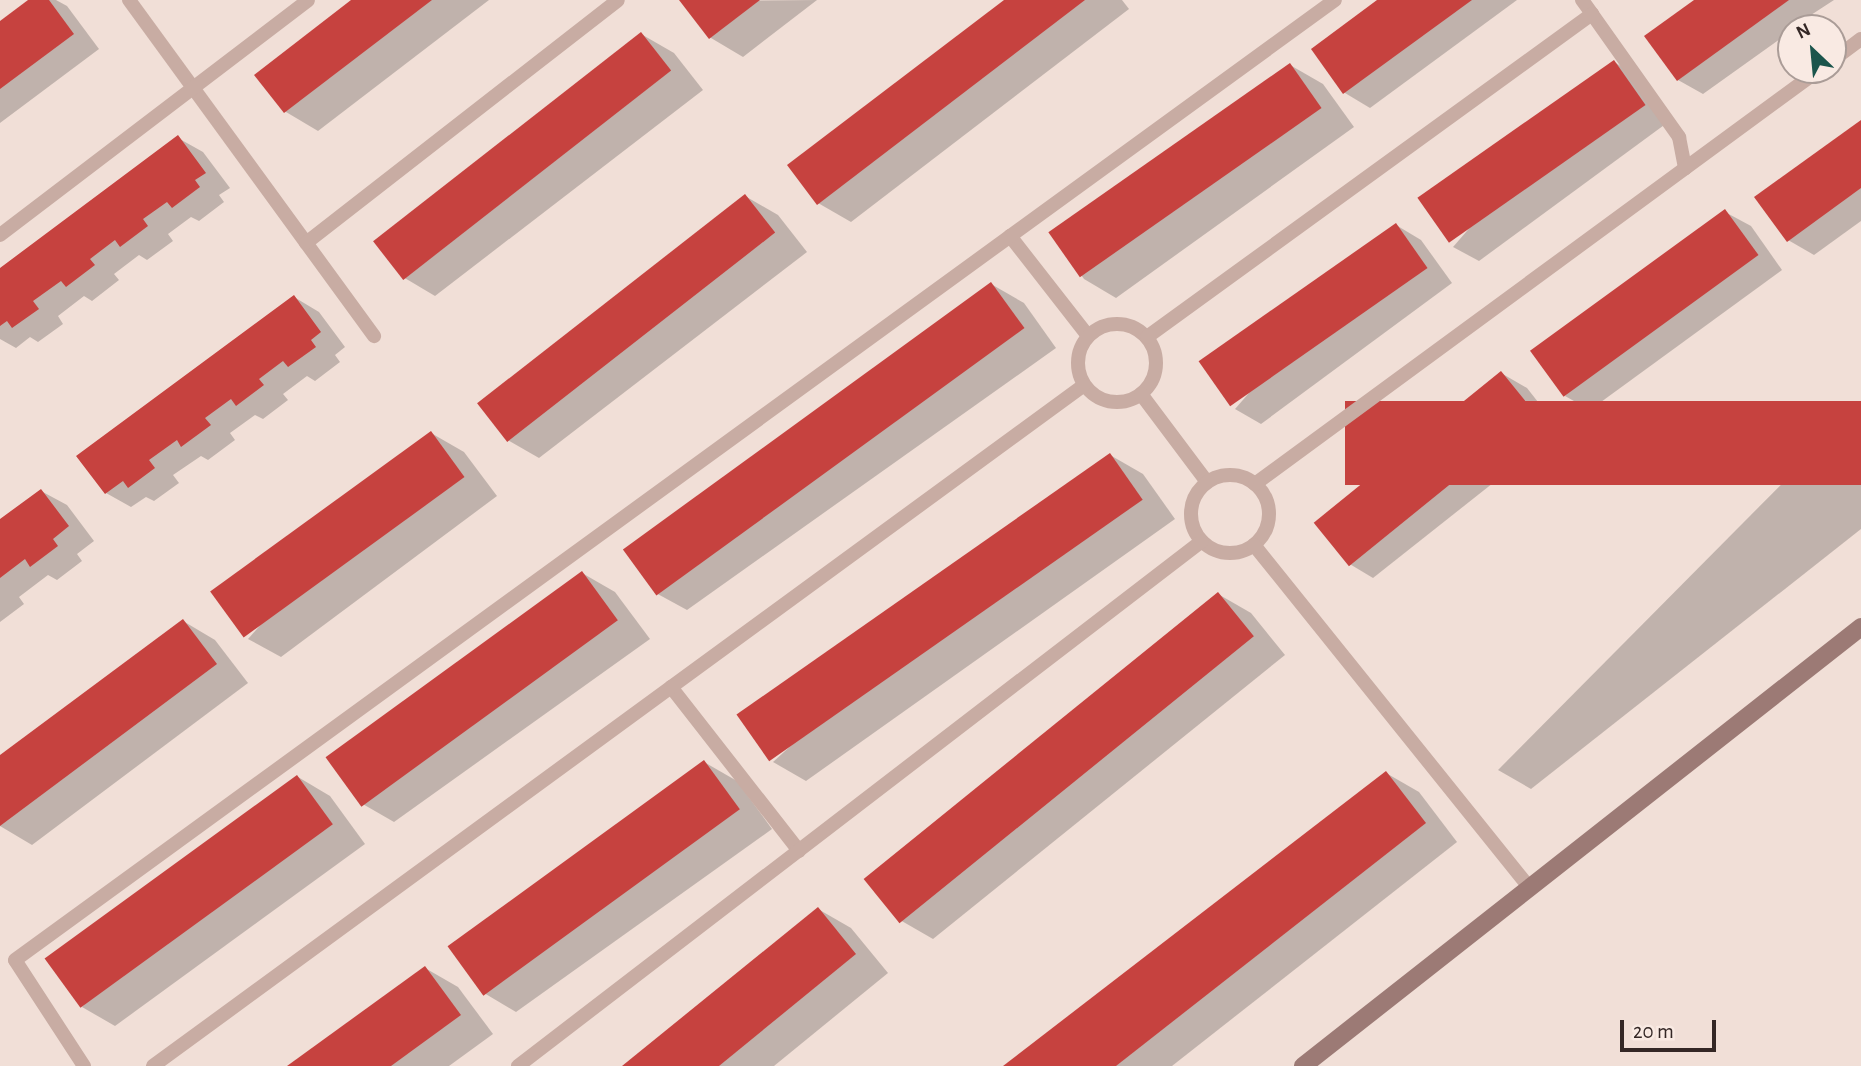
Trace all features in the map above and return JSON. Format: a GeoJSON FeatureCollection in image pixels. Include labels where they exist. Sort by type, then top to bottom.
{"type":"FeatureCollection","features":[{"type":"Feature","properties":{"kind":"street"},"geometry":{"type":"LineString","coordinates":[[1303,1066],[1861,626]]}},
{"type":"Feature","properties":{"kind":"lane"},"geometry":{"type":"LineString","coordinates":[[129,0],[374,336]]}},
{"type":"Feature","properties":{"kind":"lane"},"geometry":{"type":"LineString","coordinates":[[0,235],[308,0]]}},
{"type":"Feature","properties":{"kind":"lane"},"geometry":{"type":"LineString","coordinates":[[306,243],[618,0]]}},
{"type":"Feature","properties":{"kind":"lane"},"geometry":{"type":"LineString","coordinates":[[84,1066],[15,960],[1335,0]]}},
{"type":"Feature","properties":{"kind":"lane"},"geometry":{"type":"LineString","coordinates":[[1582,0],[1679,137],[1685,168]]}},
{"type":"Feature","properties":{"kind":"lane"},"geometry":{"type":"LineString","coordinates":[[1147,337],[1591,14]]}},
{"type":"Feature","properties":{"kind":"lane"},"geometry":{"type":"LineString","coordinates":[[1255,484],[1800,84]]}},
{"type":"Feature","properties":{"kind":"lane"},"geometry":{"type":"LineString","coordinates":[[1010,236],[1088,336]]}},
{"type":"Feature","properties":{"kind":"lane"},"geometry":{"type":"LineString","coordinates":[[1111,324],[1136,328],[1147,337],[1153,345],[1156,366],[1149,387],[1130,401],[1105,401],[1084,386],[1077,360],[1088,336],[1111,324]]}},
{"type":"Feature","properties":{"kind":"lane"},"geometry":{"type":"LineString","coordinates":[[153,1066],[1084,386]]}},
{"type":"Feature","properties":{"kind":"lane"},"geometry":{"type":"LineString","coordinates":[[1141,394],[1207,482]]}},
{"type":"Feature","properties":{"kind":"lane"},"geometry":{"type":"LineString","coordinates":[[1221,475],[1236,475],[1255,484],[1265,496],[1269,518],[1265,531],[1254,545],[1233,554],[1219,552],[1202,541],[1191,522],[1190,507],[1196,493],[1207,482],[1221,475]]}},
{"type":"Feature","properties":{"kind":"lane"},"geometry":{"type":"LineString","coordinates":[[519,1066],[1202,541]]}},
{"type":"Feature","properties":{"kind":"lane"},"geometry":{"type":"LineString","coordinates":[[1254,545],[1530,888]]}},
{"type":"Feature","properties":{"kind":"lane"},"geometry":{"type":"LineString","coordinates":[[671,687],[799,851]]}},
{"type":"Feature","properties":{"kind":"building"},"geometry":{"type":"Polygon","coordinates":[[[28,0],[49,0],[74,34],[0,89],[0,21],[28,0]]]}},
{"type":"Feature","properties":{"kind":"building"},"geometry":{"type":"Polygon","coordinates":[[[351,0],[432,0],[284,113],[254,75],[351,0]]]}},
{"type":"Feature","properties":{"kind":"building"},"geometry":{"type":"Polygon","coordinates":[[[679,0],[760,0],[709,39],[679,0]]]}},
{"type":"Feature","properties":{"kind":"building"},"geometry":{"type":"Polygon","coordinates":[[[1004,0],[1085,0],[817,205],[787,165],[1004,0]]]}},
{"type":"Feature","properties":{"kind":"building"},"geometry":{"type":"Polygon","coordinates":[[[1377,0],[1472,0],[1343,94],[1311,49],[1377,0]]]}},
{"type":"Feature","properties":{"kind":"building"},"geometry":{"type":"Polygon","coordinates":[[[1694,0],[1789,0],[1677,81],[1644,36],[1694,0]]]}},
{"type":"Feature","properties":{"kind":"building"},"geometry":{"type":"Polygon","coordinates":[[[641,32],[671,71],[403,280],[373,241],[641,32]]]}},
{"type":"Feature","properties":{"kind":"building"},"geometry":{"type":"Polygon","coordinates":[[[1614,60],[1646,105],[1449,243],[1417,198],[1614,60]]]}},
{"type":"Feature","properties":{"kind":"building"},"geometry":{"type":"Polygon","coordinates":[[[1290,63],[1322,108],[1080,277],[1048,232],[1290,63]]]}},
{"type":"Feature","properties":{"kind":"building"},"geometry":{"type":"Polygon","coordinates":[[[1861,120],[1861,188],[1787,242],[1754,197],[1861,120]]]}},
{"type":"Feature","properties":{"kind":"building"},"geometry":{"type":"Polygon","coordinates":[[[178,135],[206,173],[195,180],[200,187],[172,208],[167,202],[143,219],[148,226],[120,247],[115,240],[90,259],[95,265],[66,287],[61,281],[33,301],[39,309],[12,328],[7,321],[0,326],[0,268],[178,135]]]}},
{"type":"Feature","properties":{"kind":"building"},"geometry":{"type":"Polygon","coordinates":[[[745,194],[775,233],[507,442],[477,403],[745,194]]]}},
{"type":"Feature","properties":{"kind":"building"},"geometry":{"type":"Polygon","coordinates":[[[1725,209],[1759,255],[1564,397],[1530,351],[1725,209]]]}},
{"type":"Feature","properties":{"kind":"building"},"geometry":{"type":"Polygon","coordinates":[[[1396,223],[1428,268],[1230,406],[1199,361],[1396,223]]]}},
{"type":"Feature","properties":{"kind":"building"},"geometry":{"type":"Polygon","coordinates":[[[991,282],[1025,328],[656,596],[623,549],[991,282]]]}},
{"type":"Feature","properties":{"kind":"building"},"geometry":{"type":"Polygon","coordinates":[[[294,295],[321,332],[311,340],[316,347],[288,367],[283,361],[259,379],[264,385],[236,406],[231,399],[205,418],[211,425],[181,447],[177,440],[149,460],[155,468],[128,488],[123,481],[105,494],[76,456],[294,295]]]}},
{"type":"Feature","properties":{"kind":"building"},"geometry":{"type":"Polygon","coordinates":[[[1501,371],[1536,415],[1349,566],[1314,523],[1501,371]]]}},
{"type":"Feature","properties":{"kind":"building"},"geometry":{"type":"Polygon","coordinates":[[[1345,401],[1861,401],[1861,485],[1345,485],[1345,401]]]}},
{"type":"Feature","properties":{"kind":"building"},"geometry":{"type":"Polygon","coordinates":[[[431,431],[465,477],[244,638],[210,591],[431,431]]]}},
{"type":"Feature","properties":{"kind":"building"},"geometry":{"type":"Polygon","coordinates":[[[1110,453],[1143,500],[769,761],[736,715],[1110,453]]]}},
{"type":"Feature","properties":{"kind":"building"},"geometry":{"type":"Polygon","coordinates":[[[41,489],[69,526],[53,539],[58,546],[30,567],[25,559],[0,578],[0,519],[41,489]]]}},
{"type":"Feature","properties":{"kind":"building"},"geometry":{"type":"Polygon","coordinates":[[[582,571],[618,620],[361,807],[326,757],[582,571]]]}},
{"type":"Feature","properties":{"kind":"building"},"geometry":{"type":"Polygon","coordinates":[[[1218,592],[1254,636],[899,923],[864,879],[1218,592]]]}},
{"type":"Feature","properties":{"kind":"building"},"geometry":{"type":"Polygon","coordinates":[[[183,619],[217,664],[0,826],[0,755],[183,619]]]}},
{"type":"Feature","properties":{"kind":"building"},"geometry":{"type":"Polygon","coordinates":[[[704,760],[740,809],[483,996],[448,946],[704,760]]]}},
{"type":"Feature","properties":{"kind":"building"},"geometry":{"type":"Polygon","coordinates":[[[1386,771],[1426,823],[1116,1066],[1003,1066],[1386,771]]]}},
{"type":"Feature","properties":{"kind":"building"},"geometry":{"type":"Polygon","coordinates":[[[297,775],[333,824],[80,1008],[45,958],[297,775]]]}},
{"type":"Feature","properties":{"kind":"building"},"geometry":{"type":"Polygon","coordinates":[[[818,907],[856,954],[719,1066],[622,1066],[818,907]]]}},
{"type":"Feature","properties":{"kind":"building"},"geometry":{"type":"Polygon","coordinates":[[[425,966],[461,1015],[391,1066],[287,1066],[425,966]]]}}]}
